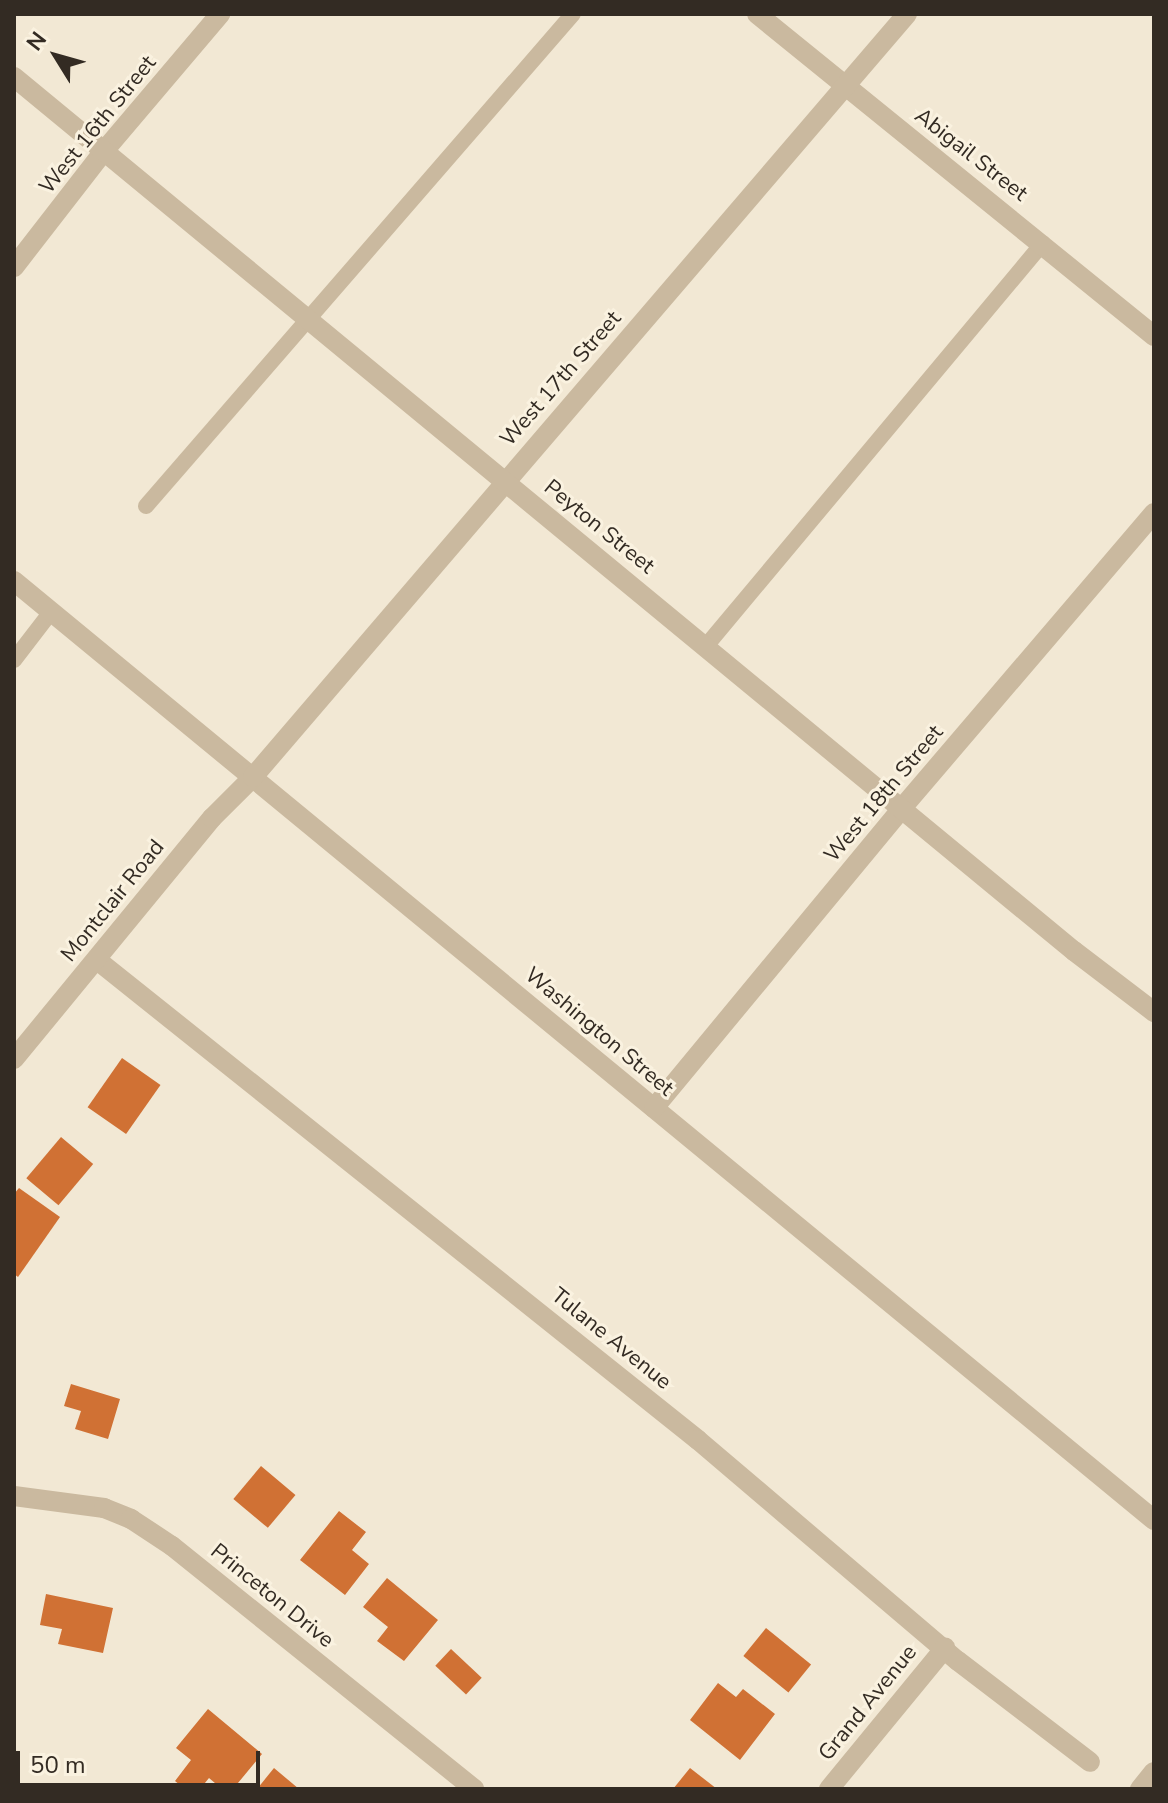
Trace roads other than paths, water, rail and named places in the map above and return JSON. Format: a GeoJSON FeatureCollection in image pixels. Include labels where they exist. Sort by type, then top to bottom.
{"type":"FeatureCollection","features":[{"type":"Feature","properties":{"kind":"street","name":"West 16th Street"},"geometry":{"type":"LineString","coordinates":[[14,267],[104,151],[220,14]]}},
{"type":"Feature","properties":{"kind":"street","name":"Abigail Street"},"geometry":{"type":"LineString","coordinates":[[757,14],[1154,336]]}},
{"type":"Feature","properties":{"kind":"street","name":"West 17th Street"},"geometry":{"type":"LineString","coordinates":[[253,777],[907,14]]}},
{"type":"Feature","properties":{"kind":"street","name":"Peyton Street"},"geometry":{"type":"LineString","coordinates":[[14,77],[1074,951],[1154,1012]]}},
{"type":"Feature","properties":{"kind":"street","name":"West 18th Street"},"geometry":{"type":"LineString","coordinates":[[654,1108],[902,808],[1154,513]]}},
{"type":"Feature","properties":{"kind":"street","name":"Washington Street"},"geometry":{"type":"LineString","coordinates":[[14,581],[1154,1520]]}},
{"type":"Feature","properties":{"kind":"street","name":"Montclair Road"},"geometry":{"type":"LineString","coordinates":[[14,1059],[212,818],[253,777]]}},
{"type":"Feature","properties":{"kind":"street","name":"Tulane Avenue"},"geometry":{"type":"LineString","coordinates":[[97,960],[698,1440],[945,1648],[1090,1762]]}},
{"type":"Feature","properties":{"kind":"street","name":"Princeton Drive"},"geometry":{"type":"LineString","coordinates":[[14,1496],[104,1508],[131,1519],[172,1546],[474,1789]]}},
{"type":"Feature","properties":{"kind":"street","name":"Grand Avenue"},"geometry":{"type":"LineString","coordinates":[[829,1789],[945,1648]]}},
{"type":"Feature","properties":{"kind":"street"},"geometry":{"type":"LineString","coordinates":[[1140,1789],[1154,1772]]}},
{"type":"Feature","properties":{"kind":"lane"},"geometry":{"type":"LineString","coordinates":[[146,506],[307,316],[573,14]]}},
{"type":"Feature","properties":{"kind":"lane"},"geometry":{"type":"LineString","coordinates":[[706,646],[1043,243]]}},
{"type":"Feature","properties":{"kind":"lane"},"geometry":{"type":"LineString","coordinates":[[14,660],[51,612]]}}]}
